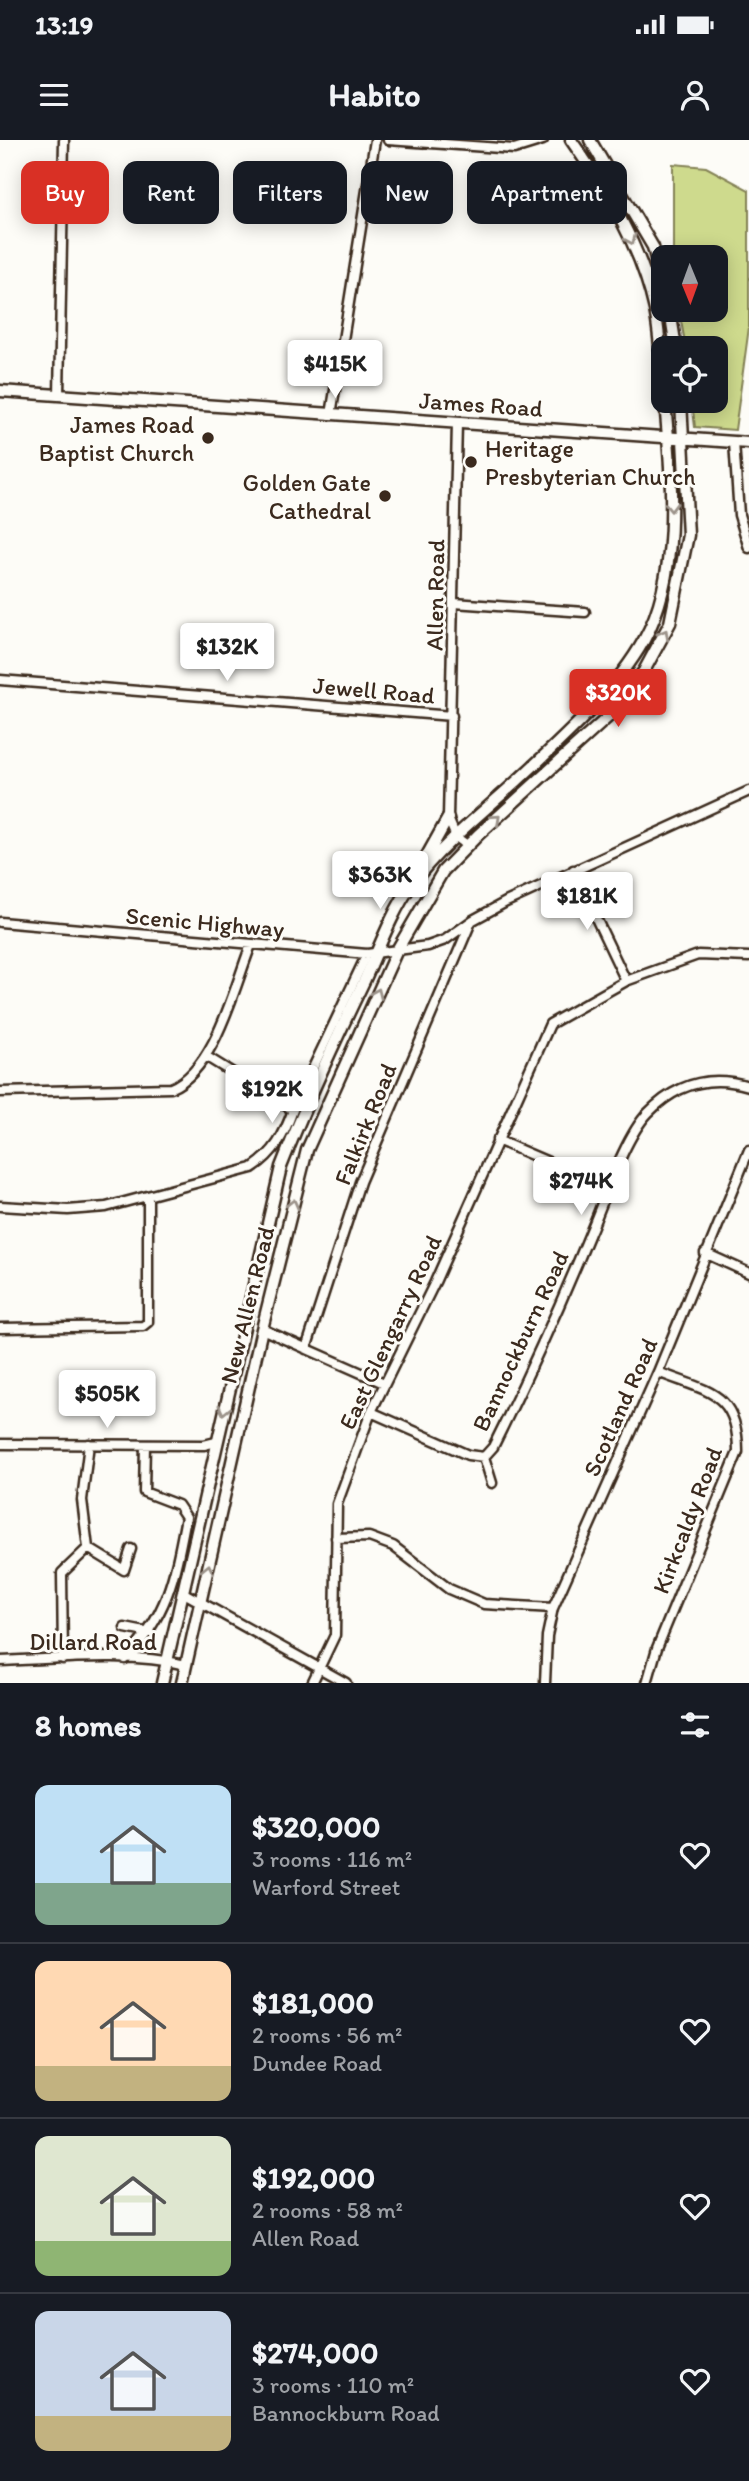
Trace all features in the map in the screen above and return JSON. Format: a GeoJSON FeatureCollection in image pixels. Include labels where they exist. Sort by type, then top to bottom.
{"type":"FeatureCollection","features":[{"type":"Feature","properties":{"kind":"main road"},"geometry":{"type":"LineString","coordinates":[[571,140],[621,218],[642,265],[655,312],[658,336]]}},
{"type":"Feature","properties":{"kind":"main road"},"geometry":{"type":"LineString","coordinates":[[590,140],[623,191],[652,245]]}},
{"type":"Feature","properties":{"kind":"main road","name":"James Road"},"geometry":{"type":"LineString","coordinates":[[0,391],[749,443]]}},
{"type":"Feature","properties":{"kind":"main road"},"geometry":{"type":"LineString","coordinates":[[412,884],[456,836],[556,745],[625,670],[646,637],[661,591],[670,546],[666,413]]}},
{"type":"Feature","properties":{"kind":"main road","name":"New Allen Road"},"geometry":{"type":"LineString","coordinates":[[182,1683],[262,1329],[307,1150],[397,950],[430,892],[467,845],[608,717],[644,671],[670,622],[688,534],[682,413]]}},
{"type":"Feature","properties":{"kind":"main road"},"geometry":{"type":"LineString","coordinates":[[412,884],[448,818]]}},
{"type":"Feature","properties":{"kind":"main road","name":"New Allen Road"},"geometry":{"type":"LineString","coordinates":[[162,1683],[281,1167],[372,953],[412,884]]}},
{"type":"Feature","properties":{"kind":"street"},"geometry":{"type":"LineString","coordinates":[[59,395],[64,140]]}},
{"type":"Feature","properties":{"kind":"street"},"geometry":{"type":"LineString","coordinates":[[331,415],[375,140]]}},
{"type":"Feature","properties":{"kind":"street"},"geometry":{"type":"LineString","coordinates":[[388,140],[463,143],[514,149],[543,140]]}},
{"type":"Feature","properties":{"kind":"street","name":"Allen Road"},"geometry":{"type":"LineString","coordinates":[[457,423],[448,818],[456,836],[467,845]]}},
{"type":"Feature","properties":{"kind":"street"},"geometry":{"type":"LineString","coordinates":[[734,442],[739,516],[749,548]]}},
{"type":"Feature","properties":{"kind":"street"},"geometry":{"type":"LineString","coordinates":[[454,603],[585,612]]}},
{"type":"Feature","properties":{"kind":"street","name":"Jewell Road"},"geometry":{"type":"LineString","coordinates":[[0,680],[452,716]]}},
{"type":"Feature","properties":{"kind":"street","name":"Scenic Highway"},"geometry":{"type":"LineString","coordinates":[[0,922],[372,953],[428,946],[445,940],[473,920],[573,870],[749,791]]}},
{"type":"Feature","properties":{"kind":"street"},"geometry":{"type":"LineString","coordinates":[[573,870],[626,981],[698,955],[749,957]]}},
{"type":"Feature","properties":{"kind":"street","name":"Falkirk Road"},"geometry":{"type":"LineString","coordinates":[[306,1349],[360,1182],[473,920]]}},
{"type":"Feature","properties":{"kind":"street"},"geometry":{"type":"LineString","coordinates":[[0,1091],[170,1088],[183,1083],[207,1057],[251,945]]}},
{"type":"Feature","properties":{"kind":"street"},"geometry":{"type":"LineString","coordinates":[[0,1206],[68,1210],[106,1207],[252,1168],[274,1151],[372,953]]}},
{"type":"Feature","properties":{"kind":"street","name":"East Glengarry Road"},"geometry":{"type":"LineString","coordinates":[[312,1683],[335,1635],[337,1504],[371,1412],[435,1282],[550,1024],[626,981]]}},
{"type":"Feature","properties":{"kind":"street"},"geometry":{"type":"LineString","coordinates":[[207,1057],[293,1110]]}},
{"type":"Feature","properties":{"kind":"street","name":"Bannockburn Road"},"geometry":{"type":"LineString","coordinates":[[484,1457],[493,1447],[537,1361],[609,1188],[646,1115],[671,1093],[699,1081],[734,1081],[749,1086]]}},
{"type":"Feature","properties":{"kind":"street"},"geometry":{"type":"LineString","coordinates":[[497,1140],[609,1188]]}},
{"type":"Feature","properties":{"kind":"street","name":"Scotland Road"},"geometry":{"type":"LineString","coordinates":[[545,1683],[547,1636],[553,1608],[658,1373],[749,1150]]}},
{"type":"Feature","properties":{"kind":"street"},"geometry":{"type":"LineString","coordinates":[[0,1328],[143,1326],[148,1322],[148,1196]]}},
{"type":"Feature","properties":{"kind":"street"},"geometry":{"type":"LineString","coordinates":[[705,1253],[749,1273]]}},
{"type":"Feature","properties":{"kind":"street"},"geometry":{"type":"LineString","coordinates":[[262,1329],[384,1383]]}},
{"type":"Feature","properties":{"kind":"street","name":"Kirkcaldy Road"},"geometry":{"type":"LineString","coordinates":[[647,1683],[657,1648],[738,1452],[736,1423],[726,1403],[711,1394],[658,1373]]}},
{"type":"Feature","properties":{"kind":"street","name":"Bannockburn Road"},"geometry":{"type":"LineString","coordinates":[[371,1412],[468,1455],[484,1457]]}},
{"type":"Feature","properties":{"kind":"street"},"geometry":{"type":"LineString","coordinates":[[0,1444],[204,1445],[216,1442]]}},
{"type":"Feature","properties":{"kind":"street"},"geometry":{"type":"LineString","coordinates":[[88,1548],[82,1500],[89,1444]]}},
{"type":"Feature","properties":{"kind":"street"},"geometry":{"type":"LineString","coordinates":[[125,1659],[150,1633],[175,1575],[186,1517],[178,1505],[144,1492],[145,1445]]}},
{"type":"Feature","properties":{"kind":"street","name":"Bannockburn Road"},"geometry":{"type":"LineString","coordinates":[[484,1457],[492,1483]]}},
{"type":"Feature","properties":{"kind":"street"},"geometry":{"type":"LineString","coordinates":[[336,1538],[369,1537],[393,1546],[449,1590],[484,1604],[553,1608]]}},
{"type":"Feature","properties":{"kind":"street"},"geometry":{"type":"LineString","coordinates":[[88,1548],[124,1570],[131,1549]]}},
{"type":"Feature","properties":{"kind":"street"},"geometry":{"type":"LineString","coordinates":[[63,1659],[62,1573],[88,1548]]}},
{"type":"Feature","properties":{"kind":"street"},"geometry":{"type":"LineString","coordinates":[[184,1593],[346,1683]]}},
{"type":"Feature","properties":{"kind":"street"},"geometry":{"type":"LineString","coordinates":[[125,1628],[150,1633]]}},
{"type":"Feature","properties":{"kind":"street","name":"Dillard Road"},"geometry":{"type":"LineString","coordinates":[[0,1661],[125,1659],[167,1660],[186,1665]]}},
{"type":"Feature","properties":{"kind":"green space"},"geometry":{"type":"Polygon","coordinates":[[[673,164],[706,167],[749,190],[749,327],[735,430],[695,427],[693,413],[728,413],[728,336],[684,336],[681,322],[728,322],[728,245],[673,245],[673,164]]]}},
{"type":"Feature","properties":{"kind":"place","name":"James Road Baptist Church"},"geometry":{"type":"Point","coordinates":[208,438]}},
{"type":"Feature","properties":{"kind":"place","name":"Heritage Presbyterian Church"},"geometry":{"type":"Point","coordinates":[471,462]}},
{"type":"Feature","properties":{"kind":"place","name":"Golden Gate Cathedral"},"geometry":{"type":"Point","coordinates":[385,496]}}]}
